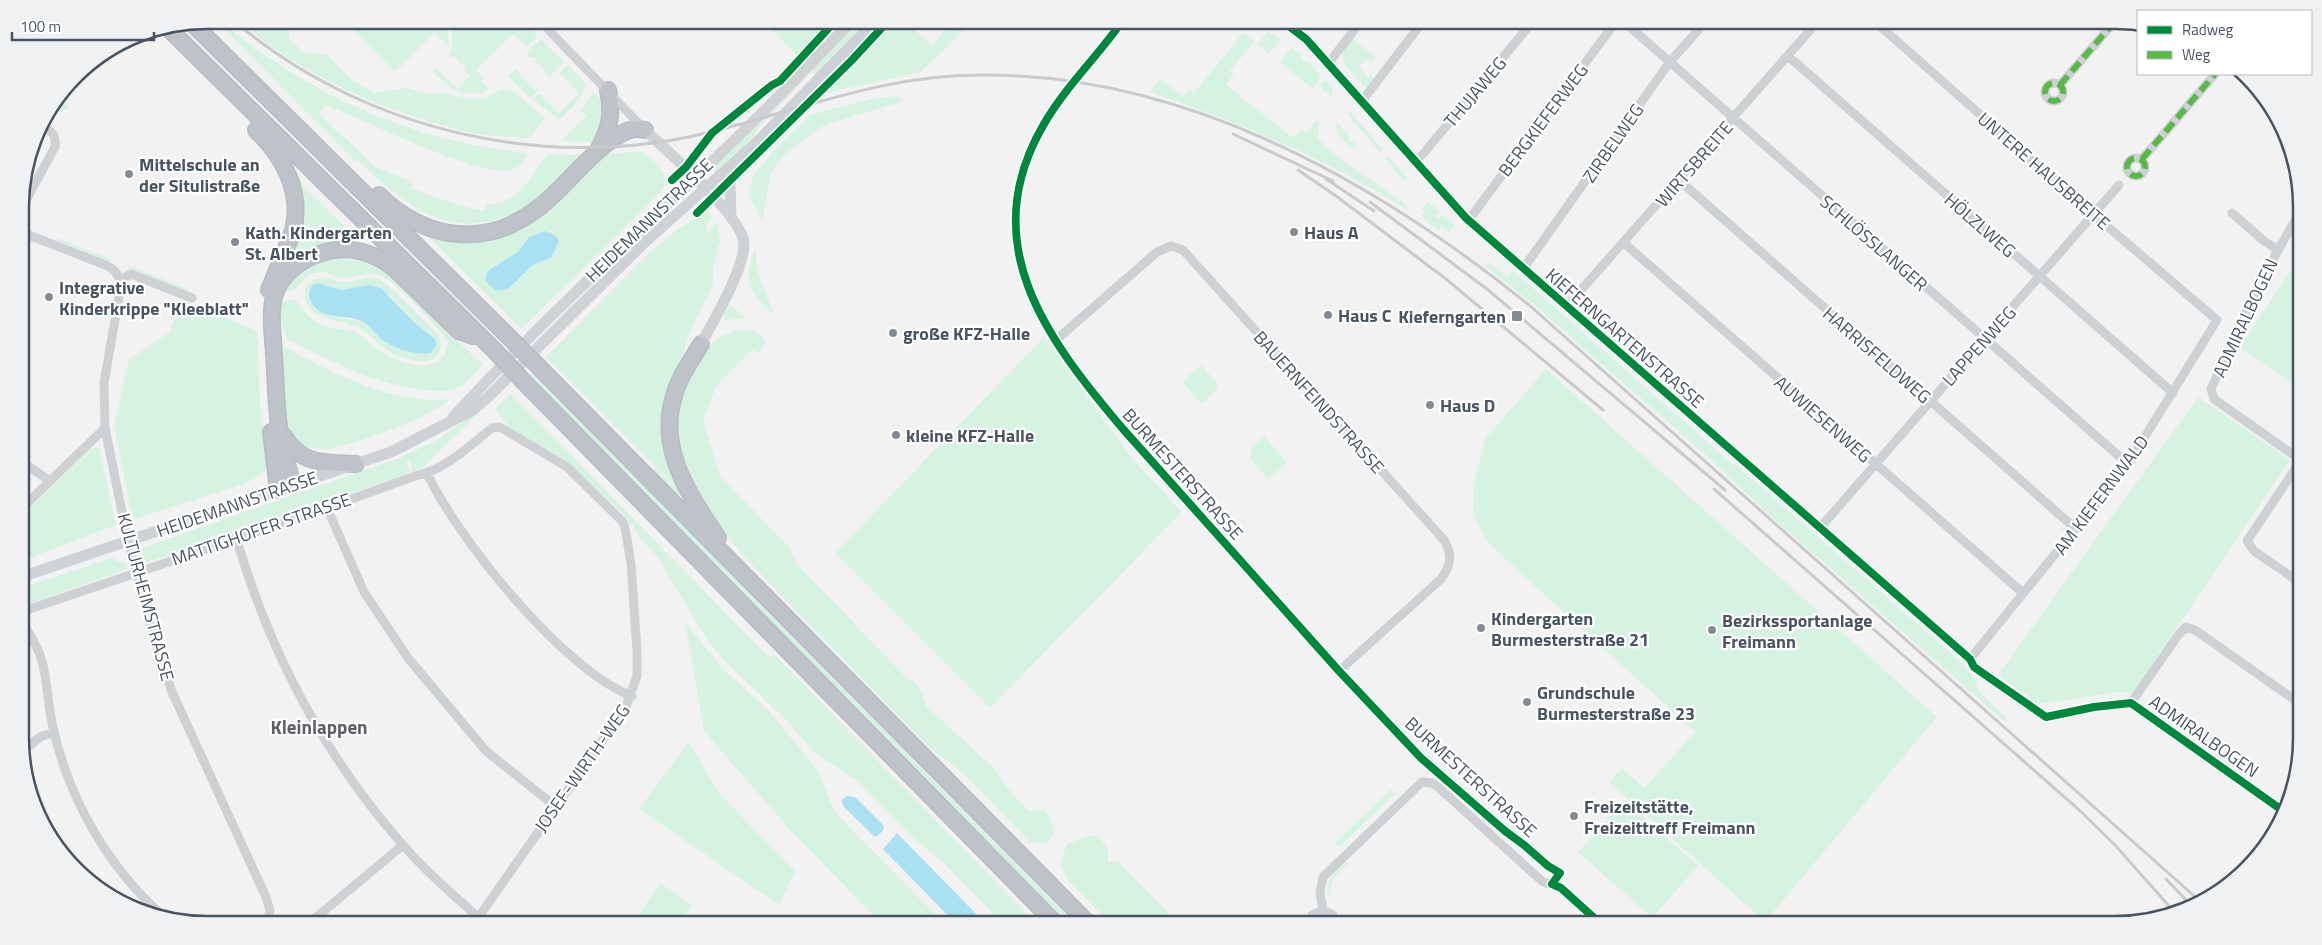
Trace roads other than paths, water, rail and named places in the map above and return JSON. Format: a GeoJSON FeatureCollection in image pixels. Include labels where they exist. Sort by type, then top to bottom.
{"type":"FeatureCollection","features":[{"type":"Feature","properties":{"kind":"highway"},"geometry":{"type":"LineString","coordinates":[[198,29],[510,338],[1081,916]]}},
{"type":"Feature","properties":{"kind":"highway"},"geometry":{"type":"LineString","coordinates":[[172,32],[496,352],[1047,916]]}},
{"type":"Feature","properties":{"kind":"highway"},"geometry":{"type":"LineString","coordinates":[[226,86],[238,112],[268,141],[278,156],[291,182],[295,196],[296,221],[266,299],[274,465],[285,487]]}},
{"type":"Feature","properties":{"kind":"highway"},"geometry":{"type":"LineString","coordinates":[[599,150],[612,117],[608,90]]}},
{"type":"Feature","properties":{"kind":"highway"},"geometry":{"type":"LineString","coordinates":[[300,132],[328,145],[395,208],[415,222],[450,234],[483,233],[518,221],[555,194],[599,150],[630,130],[645,130]]}},
{"type":"Feature","properties":{"kind":"highway"},"geometry":{"type":"LineString","coordinates":[[268,316],[281,281],[291,270],[313,255],[343,249],[370,254],[384,261],[459,331],[484,340]]}},
{"type":"Feature","properties":{"kind":"highway"},"geometry":{"type":"LineString","coordinates":[[701,344],[674,395],[669,431],[671,449],[690,497],[719,539],[728,557]]}},
{"type":"Feature","properties":{"kind":"highway"},"geometry":{"type":"LineString","coordinates":[[269,353],[285,487]]}},
{"type":"Feature","properties":{"kind":"highway"},"geometry":{"type":"LineString","coordinates":[[279,427],[288,443],[302,457],[312,461],[356,464]]}},
{"type":"Feature","properties":{"kind":"main road","name":"HEIDEMANNSTRASSE"},"geometry":{"type":"LineString","coordinates":[[448,422],[599,267],[695,177],[843,29]]}},
{"type":"Feature","properties":{"kind":"main road","name":"HEIDEMANNSTRASSE"},"geometry":{"type":"LineString","coordinates":[[29,574],[356,464],[413,442],[471,411],[486,399],[643,244],[736,162],[867,29]]}},
{"type":"Feature","properties":{"kind":"main road"},"geometry":{"type":"LineString","coordinates":[[799,74],[811,88]]}},
{"type":"Feature","properties":{"kind":"main road"},"geometry":{"type":"LineString","coordinates":[[645,130],[705,188]]}},
{"type":"Feature","properties":{"kind":"main road"},"geometry":{"type":"LineString","coordinates":[[731,218],[730,183],[736,162]]}},
{"type":"Feature","properties":{"kind":"main road","name":"HEIDEMANNSTRASSE"},"geometry":{"type":"LineString","coordinates":[[701,344],[724,300],[744,243],[740,230],[705,188]]}},
{"type":"Feature","properties":{"kind":"street"},"geometry":{"type":"LineString","coordinates":[[549,29],[645,130]]}},
{"type":"Feature","properties":{"kind":"street","name":"BURMESTERSTRASSE"},"geometry":{"type":"LineString","coordinates":[[1114,29],[1044,123],[1021,175],[1015,199],[1014,225],[1024,280],[1056,340],[1088,387],[1123,429],[1340,671],[1421,758],[1504,831],[1548,866]]}},
{"type":"Feature","properties":{"kind":"street","name":"KIEFERNGARTENSTRASSE"},"geometry":{"type":"LineString","coordinates":[[1294,29],[1306,39],[1468,221],[1970,659]]}},
{"type":"Feature","properties":{"kind":"street"},"geometry":{"type":"LineString","coordinates":[[1328,64],[1355,29]]}},
{"type":"Feature","properties":{"kind":"street"},"geometry":{"type":"LineString","coordinates":[[1362,101],[1417,29]]}},
{"type":"Feature","properties":{"kind":"street","name":"THUJAWEG"},"geometry":{"type":"LineString","coordinates":[[1414,162],[1429,147],[1527,29]]}},
{"type":"Feature","properties":{"kind":"street","name":"BERGKIEFERWEG"},"geometry":{"type":"LineString","coordinates":[[1468,221],[1610,29]]}},
{"type":"Feature","properties":{"kind":"street","name":"SCHLÖSSLANGER"},"geometry":{"type":"LineString","coordinates":[[1632,29],[1984,340],[2128,464]]}},
{"type":"Feature","properties":{"kind":"street","name":"ZIRBELWEG"},"geometry":{"type":"LineString","coordinates":[[1522,269],[1669,63],[1698,29]]}},
{"type":"Feature","properties":{"kind":"street","name":"WIRTSBREITE"},"geometry":{"type":"LineString","coordinates":[[1567,306],[1811,29]]}},
{"type":"Feature","properties":{"kind":"street","name":"UNTERE HAUSBREITE"},"geometry":{"type":"LineString","coordinates":[[1883,29],[2094,216],[2217,320]]}},
{"type":"Feature","properties":{"kind":"street"},"geometry":{"type":"LineString","coordinates":[[2060,85],[2108,29]]}},
{"type":"Feature","properties":{"kind":"street","name":"HÖLZLWEG"},"geometry":{"type":"LineString","coordinates":[[1788,56],[2173,393]]}},
{"type":"Feature","properties":{"kind":"street"},"geometry":{"type":"LineString","coordinates":[[2142,159],[2214,75]]}},
{"type":"Feature","properties":{"kind":"street"},"geometry":{"type":"LineString","coordinates":[[29,194],[55,147],[55,136],[47,128]]}},
{"type":"Feature","properties":{"kind":"street","name":"HARRISFELDWEG"},"geometry":{"type":"LineString","coordinates":[[1680,180],[2076,529]]}},
{"type":"Feature","properties":{"kind":"street","name":"LAPPENWEG"},"geometry":{"type":"LineString","coordinates":[[1820,529],[1874,464],[2040,278],[2119,185]]}},
{"type":"Feature","properties":{"kind":"street"},"geometry":{"type":"LineString","coordinates":[[2232,214],[2264,241],[2277,249]]}},
{"type":"Feature","properties":{"kind":"street","name":"ADMIRALBOGEN"},"geometry":{"type":"LineString","coordinates":[[2293,222],[2254,294],[2211,389],[2214,399],[2293,454]]}},
{"type":"Feature","properties":{"kind":"street"},"geometry":{"type":"LineString","coordinates":[[29,235],[108,266],[117,273],[120,280],[131,274],[192,298]]}},
{"type":"Feature","properties":{"kind":"street","name":"AUWIESENWEG"},"geometry":{"type":"LineString","coordinates":[[1624,243],[2023,593]]}},
{"type":"Feature","properties":{"kind":"street","name":"BAUERNFEINDSTRASSE"},"geometry":{"type":"LineString","coordinates":[[1056,340],[1157,252],[1171,246],[1183,250],[1444,540],[1449,549],[1450,561],[1441,579],[1340,671]]}},
{"type":"Feature","properties":{"kind":"street","name":"KULTURHEIMSTRASSE"},"geometry":{"type":"LineString","coordinates":[[120,280],[120,291],[109,344],[104,383],[106,428],[128,542],[154,638],[172,692],[266,896],[270,911],[269,916]]}},
{"type":"Feature","properties":{"kind":"street","name":"AM KIEFERNWALD"},"geometry":{"type":"LineString","coordinates":[[1970,659],[2128,464],[2217,320]]}},
{"type":"Feature","properties":{"kind":"street","name":"JOSEF-WIRTH-WEG"},"geometry":{"type":"LineString","coordinates":[[480,916],[626,707],[632,696],[637,676],[637,652],[628,542],[622,520],[580,477],[531,444],[499,427],[492,428]]}},
{"type":"Feature","properties":{"kind":"street"},"geometry":{"type":"LineString","coordinates":[[29,501],[106,428]]}},
{"type":"Feature","properties":{"kind":"street","name":"MATTIGHOFER STRASSE"},"geometry":{"type":"LineString","coordinates":[[29,609],[427,473],[449,461],[492,428]]}},
{"type":"Feature","properties":{"kind":"street"},"geometry":{"type":"LineString","coordinates":[[29,467],[50,481]]}},
{"type":"Feature","properties":{"kind":"street"},"geometry":{"type":"LineString","coordinates":[[2293,472],[2246,540],[2254,551],[2293,578]]}},
{"type":"Feature","properties":{"kind":"street"},"geometry":{"type":"LineString","coordinates":[[427,473],[447,507],[483,560],[543,630],[590,671],[617,690],[632,696]]}},
{"type":"Feature","properties":{"kind":"street"},"geometry":{"type":"LineString","coordinates":[[327,508],[364,592],[408,658],[486,751],[556,807]]}},
{"type":"Feature","properties":{"kind":"street"},"geometry":{"type":"LineString","coordinates":[[236,538],[256,600],[294,688],[315,725],[350,778],[403,845],[434,877],[478,916]]}},
{"type":"Feature","properties":{"kind":"street"},"geometry":{"type":"LineString","coordinates":[[2131,703],[2179,634],[2186,627],[2195,630],[2293,699]]}},
{"type":"Feature","properties":{"kind":"street"},"geometry":{"type":"LineString","coordinates":[[29,636],[41,659],[54,732],[74,793],[104,848],[123,876],[156,909]]}},
{"type":"Feature","properties":{"kind":"street","name":"ADMIRALBOGEN"},"geometry":{"type":"LineString","coordinates":[[1970,659],[1974,667],[2046,717],[2094,707],[2131,703],[2279,808]]}},
{"type":"Feature","properties":{"kind":"street"},"geometry":{"type":"LineString","coordinates":[[29,746],[40,737],[54,732]]}},
{"type":"Feature","properties":{"kind":"street"},"geometry":{"type":"LineString","coordinates":[[1323,910],[1320,885],[1323,877],[1422,782],[1432,783],[1438,787],[1543,882],[1561,888],[1592,916]]}},
{"type":"Feature","properties":{"kind":"street"},"geometry":{"type":"LineString","coordinates":[[318,916],[403,845]]}},
{"type":"Feature","properties":{"kind":"street"},"geometry":{"type":"LineString","coordinates":[[1323,910],[1333,915]]}},
{"type":"Feature","properties":{"kind":"street"},"geometry":{"type":"LineString","coordinates":[[1312,916],[1323,910]]}},
{"type":"Feature","properties":{"kind":"water"},"geometry":{"type":"Polygon","coordinates":[[[545,231],[556,236],[559,241],[551,258],[533,265],[516,282],[504,290],[491,287],[485,279],[488,271],[519,251],[529,237],[545,231]]]}},
{"type":"Feature","properties":{"kind":"water"},"geometry":{"type":"Polygon","coordinates":[[[318,283],[341,290],[369,285],[381,288],[414,322],[435,339],[436,346],[431,353],[425,354],[397,348],[385,342],[363,322],[322,313],[311,302],[309,297],[311,288],[314,284],[318,283]]]}},
{"type":"Feature","properties":{"kind":"water"},"geometry":{"type":"Polygon","coordinates":[[[846,796],[855,797],[884,826],[882,832],[875,837],[843,806],[842,800],[846,796]]]}},
{"type":"Feature","properties":{"kind":"water"},"geometry":{"type":"Polygon","coordinates":[[[897,833],[978,916],[948,916],[883,849],[897,833]]]}},
{"type":"Feature","properties":{"kind":"railway"},"geometry":{"type":"LineString","coordinates":[[245,29],[283,58],[338,89],[395,114],[456,132],[518,144],[581,148],[644,144],[706,133],[874,88],[908,81],[979,75],[1055,79],[1130,93],[1202,114],[1273,142],[1341,177],[1406,216],[1469,259],[1529,305],[2195,897]]}},
{"type":"Feature","properties":{"kind":"railway"},"geometry":{"type":"LineString","coordinates":[[1233,134],[1333,181]]}},
{"type":"Feature","properties":{"kind":"railway"},"geometry":{"type":"LineString","coordinates":[[1298,170],[1336,196],[1446,279],[1603,410]]}},
{"type":"Feature","properties":{"kind":"railway"},"geometry":{"type":"LineString","coordinates":[[1326,179],[1374,211]]}},
{"type":"Feature","properties":{"kind":"railway"},"geometry":{"type":"LineString","coordinates":[[1370,202],[1487,289],[1725,490]]}},
{"type":"Feature","properties":{"kind":"railway"},"geometry":{"type":"LineString","coordinates":[[1714,489],[2077,808],[2115,845],[2171,908]]}},
{"type":"Feature","properties":{"kind":"railway"},"geometry":{"type":"LineString","coordinates":[[2166,879],[2187,901]]}},
{"type":"Feature","properties":{"kind":"place","name":"Mittelschule an der Situlistraße"},"geometry":{"type":"Point","coordinates":[129,174]}},
{"type":"Feature","properties":{"kind":"place","name":"Haus A"},"geometry":{"type":"Point","coordinates":[1294,232]}},
{"type":"Feature","properties":{"kind":"place","name":"Kath. Kindergarten St. Albert"},"geometry":{"type":"Point","coordinates":[235,242]}},
{"type":"Feature","properties":{"kind":"place","name":"Integrative Kinderkrippe \"Kleeblatt\""},"geometry":{"type":"Point","coordinates":[49,297]}},
{"type":"Feature","properties":{"kind":"place","name":"Haus C"},"geometry":{"type":"Point","coordinates":[1328,315]}},
{"type":"Feature","properties":{"kind":"place","name":"Kieferngarten"},"geometry":{"type":"Point","coordinates":[1517,316]}},
{"type":"Feature","properties":{"kind":"place","name":"große KFZ-Halle"},"geometry":{"type":"Point","coordinates":[893,333]}},
{"type":"Feature","properties":{"kind":"place","name":"Haus D"},"geometry":{"type":"Point","coordinates":[1430,405]}},
{"type":"Feature","properties":{"kind":"place","name":"kleine KFZ-Halle"},"geometry":{"type":"Point","coordinates":[896,435]}},
{"type":"Feature","properties":{"kind":"place","name":"Kindergarten Burmesterstraße 21"},"geometry":{"type":"Point","coordinates":[1481,628]}},
{"type":"Feature","properties":{"kind":"place","name":"Bezirkssportanlage Freimann"},"geometry":{"type":"Point","coordinates":[1712,630]}},
{"type":"Feature","properties":{"kind":"place","name":"Grundschule Burmesterstraße 23"},"geometry":{"type":"Point","coordinates":[1527,702]}},
{"type":"Feature","properties":{"kind":"place","name":"Freizeitstätte, Freizeittreff Freimann"},"geometry":{"type":"Point","coordinates":[1574,816]}},
{"type":"Feature","properties":{"kind":"district","name":"Kleinlappen"},"geometry":{"type":"Point","coordinates":[319,726]}}]}
